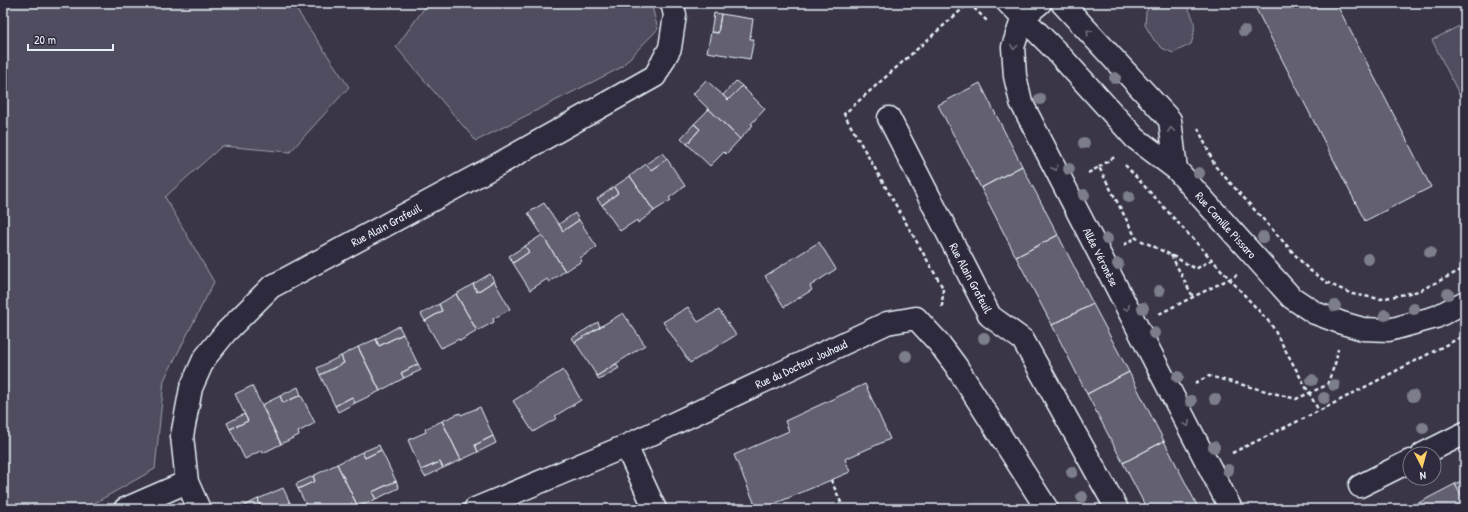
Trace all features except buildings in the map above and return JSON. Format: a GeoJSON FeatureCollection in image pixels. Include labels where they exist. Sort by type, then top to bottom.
{"type":"FeatureCollection","features":[{"type":"Feature","properties":{"kind":"street","name":"Rue Alain Grafeuil"},"geometry":{"type":"LineString","coordinates":[[199,509],[187,482],[182,436],[191,388],[204,359],[225,333],[271,286],[497,165],[655,76],[670,48],[675,15],[672,3]]}},
{"type":"Feature","properties":{"kind":"street"},"geometry":{"type":"LineString","coordinates":[[1016,10],[1040,3]]}},
{"type":"Feature","properties":{"kind":"street"},"geometry":{"type":"LineString","coordinates":[[1062,3],[1170,120],[1176,169]]}},
{"type":"Feature","properties":{"kind":"street","name":"Rue Camille Pissaro"},"geometry":{"type":"LineString","coordinates":[[1016,10],[1135,138],[1176,169],[1291,297],[1315,313],[1362,329],[1389,330],[1436,317],[1465,302]]}},
{"type":"Feature","properties":{"kind":"street","name":"Allée Véronèse"},"geometry":{"type":"LineString","coordinates":[[1016,10],[1013,47],[1015,76],[1021,102],[1231,509]]}},
{"type":"Feature","properties":{"kind":"street","name":"Rue Alain Grafeuil"},"geometry":{"type":"LineString","coordinates":[[889,118],[990,316],[1023,340],[1117,509]]}},
{"type":"Feature","properties":{"kind":"street","name":"Rue du Docteur Jouhaud"},"geometry":{"type":"LineString","coordinates":[[475,509],[626,446],[887,323],[916,318],[940,343],[956,366],[1047,509]]}},
{"type":"Feature","properties":{"kind":"street"},"geometry":{"type":"LineString","coordinates":[[1439,446],[1465,433]]}},
{"type":"Feature","properties":{"kind":"street"},"geometry":{"type":"LineString","coordinates":[[626,446],[655,509]]}},
{"type":"Feature","properties":{"kind":"street"},"geometry":{"type":"LineString","coordinates":[[1360,486],[1402,465]]}},
{"type":"Feature","properties":{"kind":"street"},"geometry":{"type":"LineString","coordinates":[[125,509],[187,482]]}},
{"type":"Feature","properties":{"kind":"path"},"geometry":{"type":"LineString","coordinates":[[1197,125],[1215,166],[1308,269],[1326,282],[1352,294],[1381,299],[1419,291],[1465,268]]}},
{"type":"Feature","properties":{"kind":"path"},"geometry":{"type":"LineString","coordinates":[[1064,186],[1099,167],[1116,155],[1271,324],[1308,393],[1319,410]]}},
{"type":"Feature","properties":{"kind":"path"},"geometry":{"type":"LineString","coordinates":[[1099,167],[1136,238],[1172,255],[1196,269],[1212,259]]}},
{"type":"Feature","properties":{"kind":"path"},"geometry":{"type":"LineString","coordinates":[[1136,325],[1261,263],[1287,246]]}},
{"type":"Feature","properties":{"kind":"path"},"geometry":{"type":"LineString","coordinates":[[1172,255],[1193,297]]}},
{"type":"Feature","properties":{"kind":"path"},"geometry":{"type":"LineString","coordinates":[[1172,394],[1209,376],[1296,399],[1327,385],[1336,361],[1342,323],[1352,294]]}},
{"type":"Feature","properties":{"kind":"path"},"geometry":{"type":"LineString","coordinates":[[1208,464],[1319,410],[1465,335]]}},
{"type":"Feature","properties":{"kind":"path"},"geometry":{"type":"LineString","coordinates":[[831,480],[844,509]]}},
{"type":"Feature","properties":{"kind":"shaded area"},"geometry":{"type":"Polygon","coordinates":[[[3,3],[292,3],[349,87],[290,152],[222,146],[165,197],[214,282],[164,380],[155,469],[84,509],[3,509],[3,3]]]}},
{"type":"Feature","properties":{"kind":"shaded area"},"geometry":{"type":"Polygon","coordinates":[[[428,3],[651,3],[658,29],[620,68],[476,141],[396,47],[428,3]]]}},
{"type":"Feature","properties":{"kind":"shaded area"},"geometry":{"type":"Polygon","coordinates":[[[1151,3],[1185,4],[1193,18],[1194,23],[1194,33],[1191,44],[1173,53],[1162,48],[1154,40],[1145,25],[1146,12],[1151,3]]]}},
{"type":"Feature","properties":{"kind":"shaded area"},"geometry":{"type":"Polygon","coordinates":[[[1465,23],[1465,106],[1432,40],[1465,23]]]}}]}
